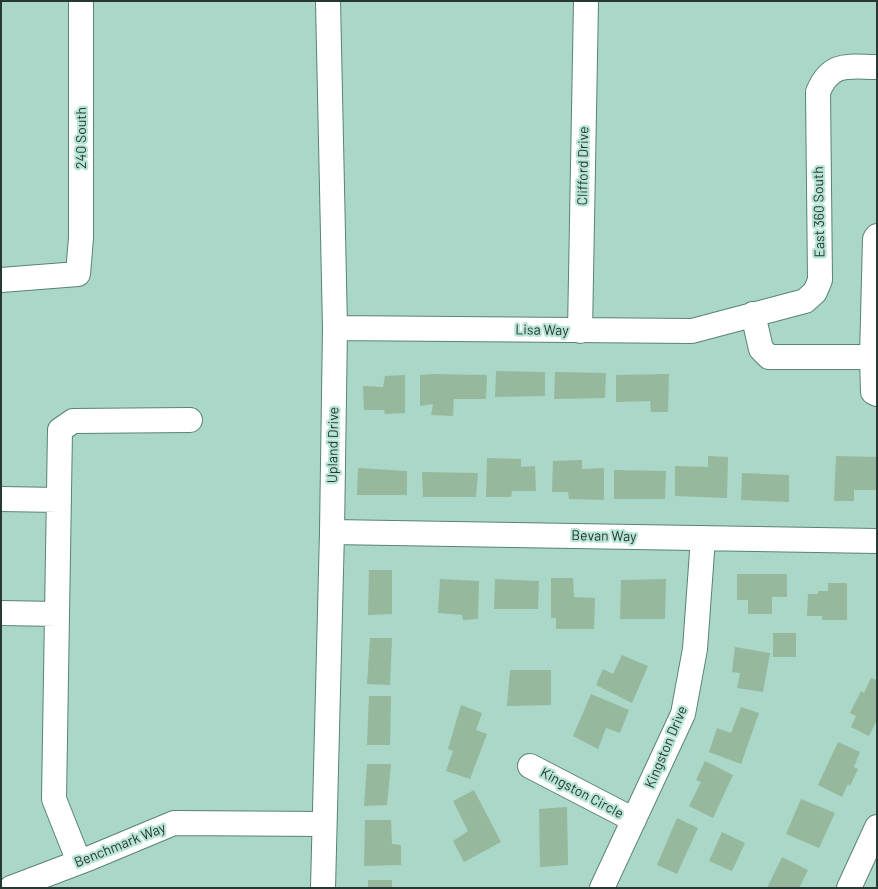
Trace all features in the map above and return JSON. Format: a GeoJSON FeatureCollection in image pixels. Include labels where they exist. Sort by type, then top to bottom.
{"type":"FeatureCollection","features":[{"type":"Feature","properties":{"kind":"street","name":"240 South"},"geometry":{"type":"LineString","coordinates":[[1,280],[78,274],[81,238],[81,1]]}},
{"type":"Feature","properties":{"kind":"street","name":"Upland Drive"},"geometry":{"type":"LineString","coordinates":[[323,888],[335,328],[328,1]]}},
{"type":"Feature","properties":{"kind":"street","name":"Clifford Drive"},"geometry":{"type":"LineString","coordinates":[[580,331],[586,1]]}},
{"type":"Feature","properties":{"kind":"street","name":"East 360 South"},"geometry":{"type":"LineString","coordinates":[[750,315],[804,301],[815,292],[820,280],[818,92],[824,78],[839,68],[877,67]]}},
{"type":"Feature","properties":{"kind":"street"},"geometry":{"type":"LineString","coordinates":[[877,236],[875,239],[872,357],[873,392],[877,394]]}},
{"type":"Feature","properties":{"kind":"street","name":"Lisa Way"},"geometry":{"type":"LineString","coordinates":[[335,328],[692,331],[750,315]]}},
{"type":"Feature","properties":{"kind":"street"},"geometry":{"type":"LineString","coordinates":[[750,315],[762,349],[769,356],[872,357]]}},
{"type":"Feature","properties":{"kind":"street"},"geometry":{"type":"LineString","coordinates":[[79,862],[54,799],[60,430],[73,421],[190,420]]}},
{"type":"Feature","properties":{"kind":"street"},"geometry":{"type":"LineString","coordinates":[[1,499],[59,500]]}},
{"type":"Feature","properties":{"kind":"street","name":"Bevan Way"},"geometry":{"type":"LineString","coordinates":[[332,532],[877,541]]}},
{"type":"Feature","properties":{"kind":"street","name":"Kingston Drive"},"geometry":{"type":"LineString","coordinates":[[602,888],[683,714],[695,649],[703,538]]}},
{"type":"Feature","properties":{"kind":"street"},"geometry":{"type":"LineString","coordinates":[[1,613],[57,614]]}},
{"type":"Feature","properties":{"kind":"street","name":"Kingston Circle"},"geometry":{"type":"LineString","coordinates":[[530,766],[634,820]]}},
{"type":"Feature","properties":{"kind":"street","name":"Benchmark Way"},"geometry":{"type":"LineString","coordinates":[[10,888],[174,823],[324,824]]}},
{"type":"Feature","properties":{"kind":"street"},"geometry":{"type":"LineString","coordinates":[[849,888],[877,827]]}},
{"type":"Feature","properties":{"kind":"building"},"geometry":{"type":"Polygon","coordinates":[[[496,371],[545,372],[545,396],[495,397],[496,371]]]}},
{"type":"Feature","properties":{"kind":"building"},"geometry":{"type":"Polygon","coordinates":[[[555,372],[606,373],[605,398],[554,399],[555,372]]]}},
{"type":"Feature","properties":{"kind":"building"},"geometry":{"type":"Polygon","coordinates":[[[669,374],[668,412],[651,412],[650,401],[616,402],[616,375],[669,374]]]}},
{"type":"Feature","properties":{"kind":"building"},"geometry":{"type":"Polygon","coordinates":[[[405,375],[405,413],[385,414],[384,410],[364,410],[363,386],[383,387],[385,376],[405,375]]]}},
{"type":"Feature","properties":{"kind":"building"},"geometry":{"type":"Polygon","coordinates":[[[420,375],[487,375],[486,399],[454,399],[453,416],[431,415],[433,404],[420,406],[420,375]]]}},
{"type":"Feature","properties":{"kind":"building"},"geometry":{"type":"Polygon","coordinates":[[[708,456],[728,457],[727,498],[675,496],[675,466],[708,467],[708,456]]]}},
{"type":"Feature","properties":{"kind":"building"},"geometry":{"type":"Polygon","coordinates":[[[836,456],[877,457],[876,490],[854,490],[854,501],[834,501],[836,456]]]}},
{"type":"Feature","properties":{"kind":"building"},"geometry":{"type":"Polygon","coordinates":[[[487,458],[521,459],[521,467],[535,466],[536,491],[512,491],[511,497],[486,497],[487,458]]]}},
{"type":"Feature","properties":{"kind":"building"},"geometry":{"type":"Polygon","coordinates":[[[582,460],[582,469],[604,468],[604,500],[569,499],[568,492],[552,492],[553,461],[582,460]]]}},
{"type":"Feature","properties":{"kind":"building"},"geometry":{"type":"Polygon","coordinates":[[[358,468],[407,471],[407,495],[357,495],[358,468]]]}},
{"type":"Feature","properties":{"kind":"building"},"geometry":{"type":"Polygon","coordinates":[[[614,470],[666,471],[665,499],[614,499],[614,470]]]}},
{"type":"Feature","properties":{"kind":"building"},"geometry":{"type":"Polygon","coordinates":[[[422,472],[478,473],[476,497],[423,497],[422,472]]]}},
{"type":"Feature","properties":{"kind":"building"},"geometry":{"type":"Polygon","coordinates":[[[742,473],[789,475],[789,502],[741,500],[742,473]]]}},
{"type":"Feature","properties":{"kind":"building"},"geometry":{"type":"Polygon","coordinates":[[[369,570],[392,570],[392,614],[368,615],[369,570]]]}},
{"type":"Feature","properties":{"kind":"building"},"geometry":{"type":"Polygon","coordinates":[[[737,574],[787,574],[787,597],[772,597],[772,614],[748,614],[748,600],[737,600],[737,574]]]}},
{"type":"Feature","properties":{"kind":"building"},"geometry":{"type":"Polygon","coordinates":[[[551,578],[573,578],[574,597],[595,598],[594,629],[556,629],[556,618],[551,618],[551,578]]]}},
{"type":"Feature","properties":{"kind":"building"},"geometry":{"type":"Polygon","coordinates":[[[440,579],[479,581],[478,619],[463,620],[462,615],[438,613],[440,579]]]}},
{"type":"Feature","properties":{"kind":"building"},"geometry":{"type":"Polygon","coordinates":[[[495,579],[539,581],[538,609],[494,609],[495,579]]]}},
{"type":"Feature","properties":{"kind":"building"},"geometry":{"type":"Polygon","coordinates":[[[666,579],[665,619],[620,619],[621,580],[666,579]]]}},
{"type":"Feature","properties":{"kind":"building"},"geometry":{"type":"Polygon","coordinates":[[[828,583],[847,583],[847,620],[822,620],[822,616],[807,616],[808,594],[828,591],[828,583]]]}},
{"type":"Feature","properties":{"kind":"building"},"geometry":{"type":"Polygon","coordinates":[[[773,633],[796,633],[796,657],[773,657],[773,633]]]}},
{"type":"Feature","properties":{"kind":"building"},"geometry":{"type":"Polygon","coordinates":[[[370,638],[392,638],[390,685],[367,684],[370,638]]]}},
{"type":"Feature","properties":{"kind":"building"},"geometry":{"type":"Polygon","coordinates":[[[735,647],[770,653],[763,692],[737,688],[740,673],[732,672],[735,647]]]}},
{"type":"Feature","properties":{"kind":"building"},"geometry":{"type":"Polygon","coordinates":[[[622,655],[648,666],[632,703],[596,685],[603,669],[613,674],[622,655]]]}},
{"type":"Feature","properties":{"kind":"building"},"geometry":{"type":"Polygon","coordinates":[[[510,670],[551,670],[551,705],[507,706],[510,670]]]}},
{"type":"Feature","properties":{"kind":"building"},"geometry":{"type":"Polygon","coordinates":[[[871,678],[877,680],[877,720],[869,736],[851,727],[856,716],[850,713],[861,691],[864,693],[871,678]]]}},
{"type":"Feature","properties":{"kind":"building"},"geometry":{"type":"Polygon","coordinates":[[[591,694],[629,710],[620,733],[606,728],[598,749],[573,736],[591,694]]]}},
{"type":"Feature","properties":{"kind":"building"},"geometry":{"type":"Polygon","coordinates":[[[369,696],[391,696],[390,745],[367,745],[369,696]]]}},
{"type":"Feature","properties":{"kind":"building"},"geometry":{"type":"Polygon","coordinates":[[[461,705],[482,713],[476,730],[487,734],[470,779],[446,771],[453,751],[448,749],[461,705]]]}},
{"type":"Feature","properties":{"kind":"building"},"geometry":{"type":"Polygon","coordinates":[[[741,707],[759,713],[741,764],[709,752],[717,728],[731,733],[741,707]]]}},
{"type":"Feature","properties":{"kind":"building"},"geometry":{"type":"Polygon","coordinates":[[[838,742],[860,752],[854,767],[858,769],[842,797],[818,785],[838,742]]]}},
{"type":"Feature","properties":{"kind":"building"},"geometry":{"type":"Polygon","coordinates":[[[705,761],[733,775],[713,818],[689,806],[701,782],[696,780],[705,761]]]}},
{"type":"Feature","properties":{"kind":"building"},"geometry":{"type":"Polygon","coordinates":[[[367,764],[391,764],[387,805],[364,806],[367,764]]]}},
{"type":"Feature","properties":{"kind":"building"},"geometry":{"type":"Polygon","coordinates":[[[474,790],[501,842],[464,862],[453,841],[468,831],[453,801],[474,790]]]}},
{"type":"Feature","properties":{"kind":"building"},"geometry":{"type":"Polygon","coordinates":[[[801,799],[835,813],[819,848],[786,834],[801,799]]]}},
{"type":"Feature","properties":{"kind":"building"},"geometry":{"type":"Polygon","coordinates":[[[567,807],[568,865],[540,867],[539,809],[567,807]]]}},
{"type":"Feature","properties":{"kind":"building"},"geometry":{"type":"Polygon","coordinates":[[[677,818],[698,828],[677,874],[657,865],[677,818]]]}},
{"type":"Feature","properties":{"kind":"building"},"geometry":{"type":"Polygon","coordinates":[[[365,820],[391,820],[392,844],[401,845],[401,865],[364,866],[365,820]]]}},
{"type":"Feature","properties":{"kind":"building"},"geometry":{"type":"Polygon","coordinates":[[[722,832],[745,843],[732,871],[709,861],[722,832]]]}},
{"type":"Feature","properties":{"kind":"building"},"geometry":{"type":"Polygon","coordinates":[[[782,857],[808,870],[799,888],[767,888],[782,857]]]}},
{"type":"Feature","properties":{"kind":"building"},"geometry":{"type":"Polygon","coordinates":[[[368,880],[392,880],[392,888],[368,888],[368,880]]]}}]}
